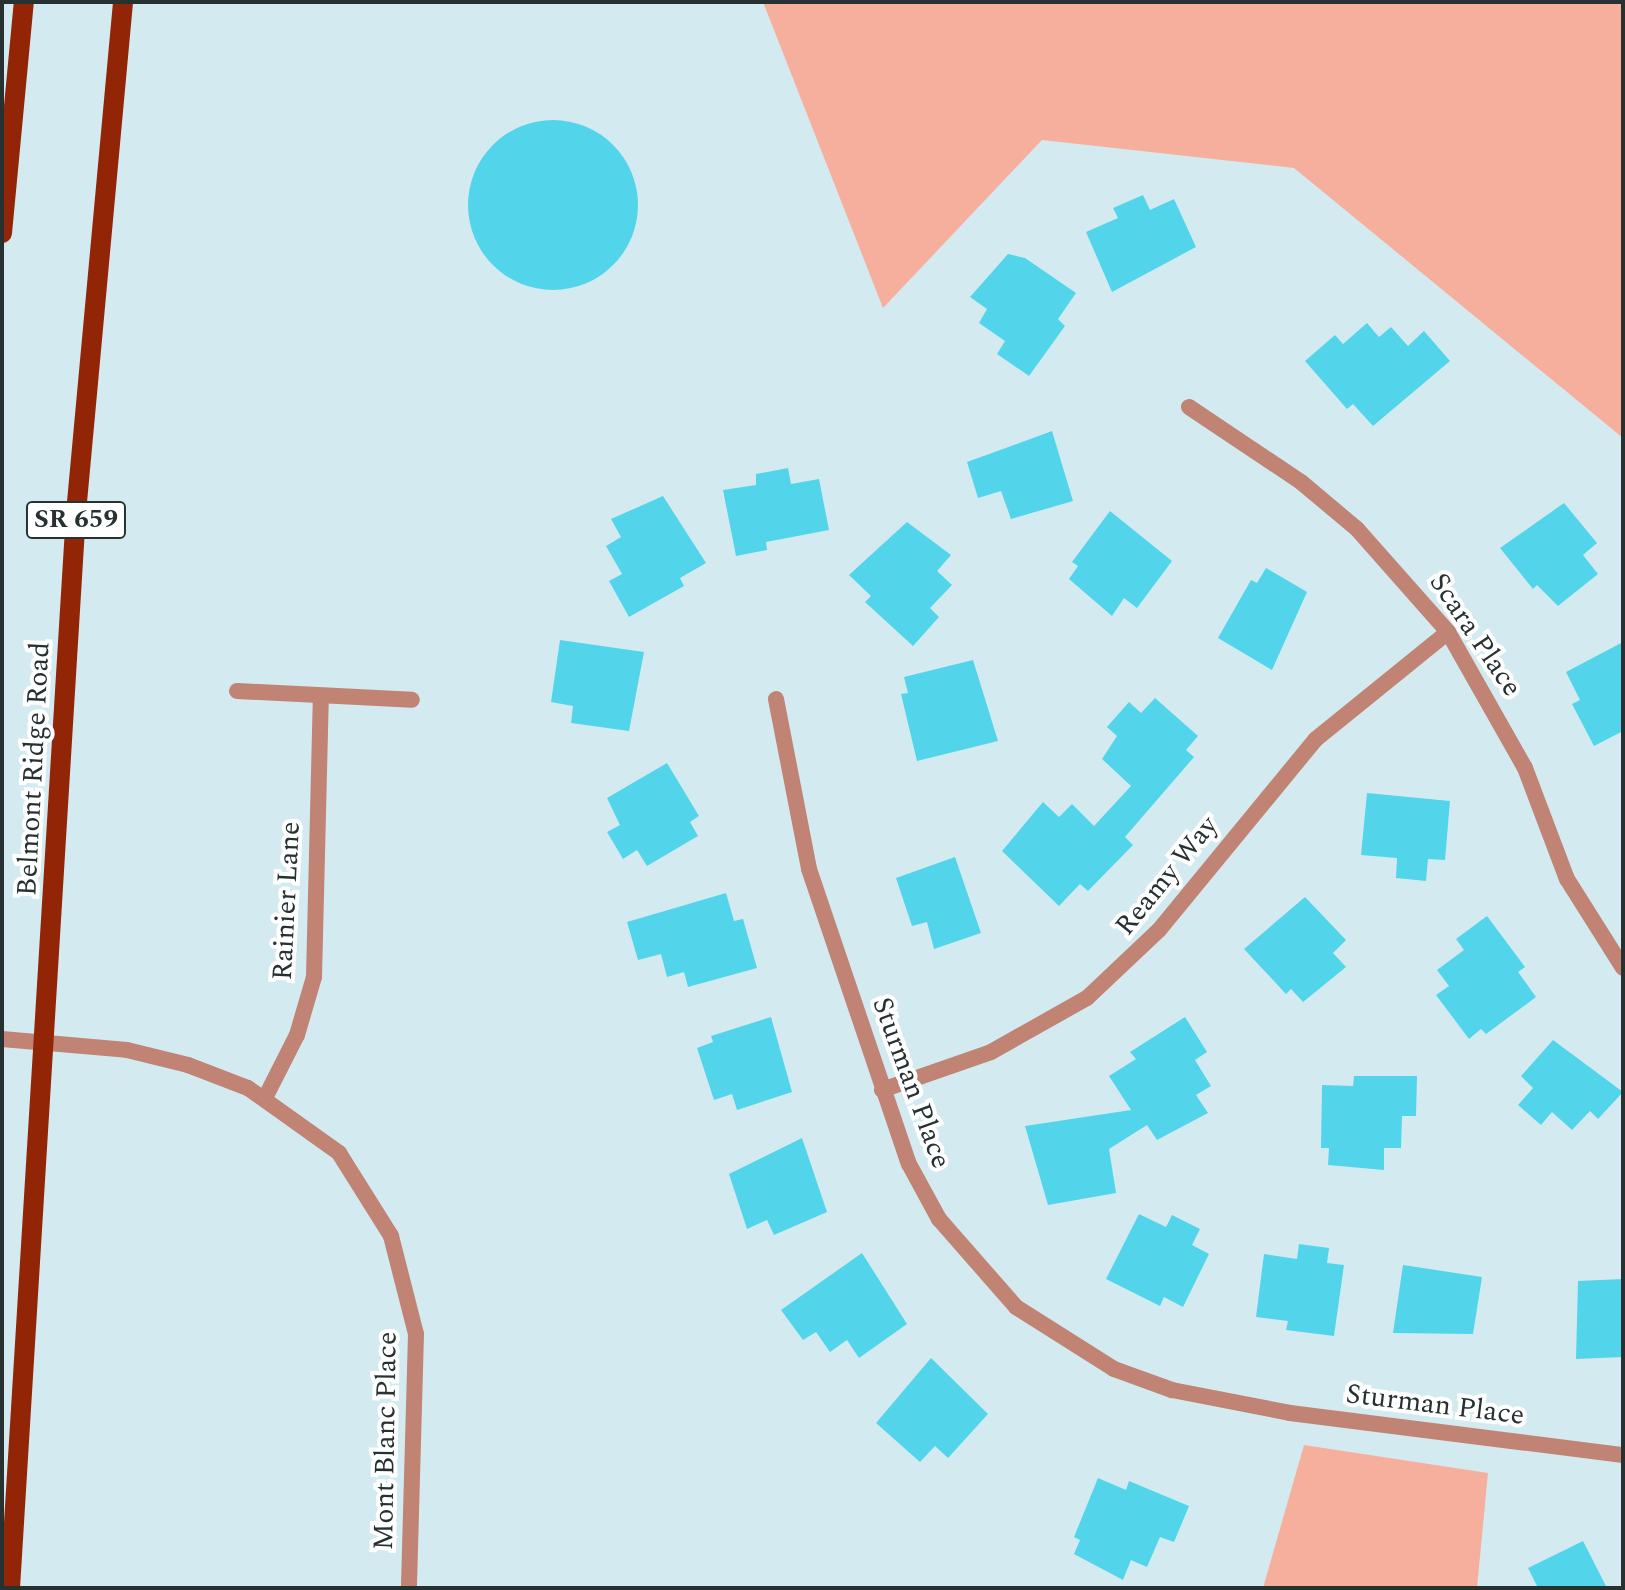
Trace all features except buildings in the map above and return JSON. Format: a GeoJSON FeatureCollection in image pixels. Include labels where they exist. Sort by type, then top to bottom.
{"type":"FeatureCollection","features":[{"type":"Feature","properties":{"kind":"main road"},"geometry":{"type":"LineString","coordinates":[[2,233],[24,2]]}},
{"type":"Feature","properties":{"kind":"main road","name":"Belmont Ridge Road"},"geometry":{"type":"LineString","coordinates":[[10,1588],[47,1040],[76,513],[123,2]]}},
{"type":"Feature","properties":{"kind":"street","name":"Scara Place"},"geometry":{"type":"LineString","coordinates":[[1189,407],[1301,482],[1357,529],[1448,632],[1525,768],[1567,879],[1623,968]]}},
{"type":"Feature","properties":{"kind":"street","name":"Reamy Way"},"geometry":{"type":"LineString","coordinates":[[882,1090],[991,1052],[1087,998],[1149,942],[1316,739],[1448,632]]}},
{"type":"Feature","properties":{"kind":"street"},"geometry":{"type":"LineString","coordinates":[[237,691],[412,700]]}},
{"type":"Feature","properties":{"kind":"street","name":"Rainier Lane"},"geometry":{"type":"LineString","coordinates":[[265,1098],[297,1035],[314,977],[321,696]]}},
{"type":"Feature","properties":{"kind":"street","name":"Sturman Place"},"geometry":{"type":"LineString","coordinates":[[776,699],[809,869],[882,1090],[909,1164],[939,1219],[976,1268],[1059,1339],[1114,1369],[1172,1390],[1290,1413],[1623,1455]]}},
{"type":"Feature","properties":{"kind":"street","name":"Mont Blanc Place"},"geometry":{"type":"LineString","coordinates":[[2,1039],[47,1040],[188,1065],[265,1098],[339,1153],[391,1236],[407,1286],[418,1377],[409,1588]]}},
{"type":"Feature","properties":{"kind":"shaded area"},"geometry":{"type":"Polygon","coordinates":[[[763,2],[1623,2],[1623,438],[1294,168],[1042,140],[883,308],[763,2]]]}},
{"type":"Feature","properties":{"kind":"shaded area"},"geometry":{"type":"Polygon","coordinates":[[[1304,1445],[1488,1473],[1477,1588],[1263,1588],[1304,1445]]]}}]}
